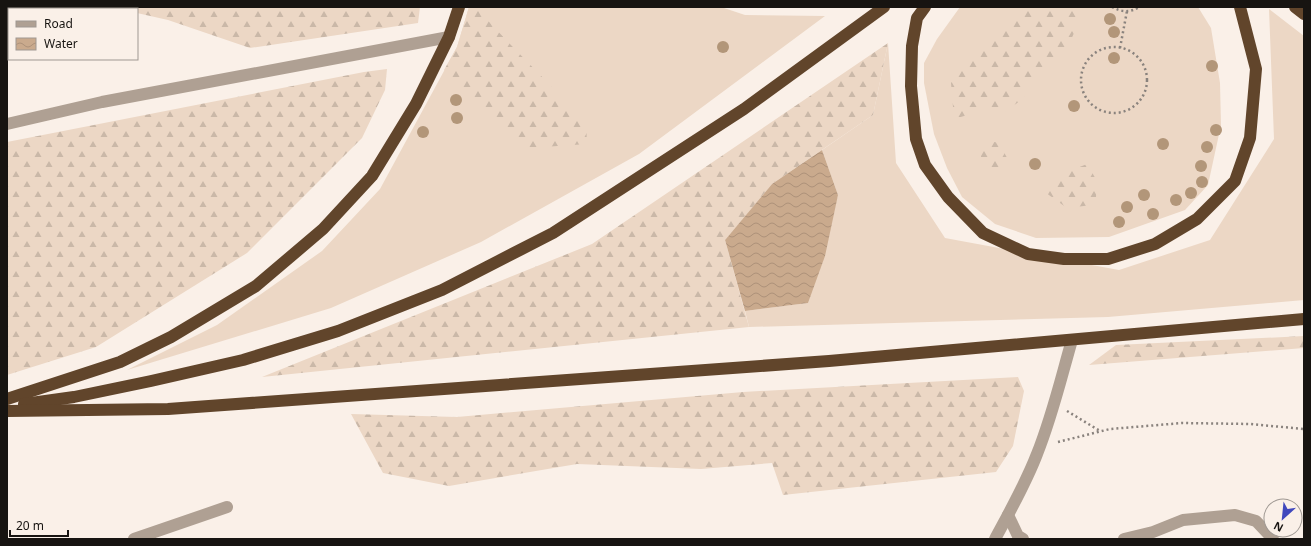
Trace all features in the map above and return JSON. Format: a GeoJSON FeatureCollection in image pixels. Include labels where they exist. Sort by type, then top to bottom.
{"type":"FeatureCollection","features":[{"type":"Feature","properties":{"kind":"highway"},"geometry":{"type":"LineString","coordinates":[[7,399],[120,362],[171,337],[256,286],[323,229],[372,176],[416,104],[449,37],[459,7]]}},
{"type":"Feature","properties":{"kind":"highway"},"geometry":{"type":"LineString","coordinates":[[7,406],[74,397],[243,360],[338,331],[442,290],[560,228],[744,109],[884,7]]}},
{"type":"Feature","properties":{"kind":"highway"},"geometry":{"type":"LineString","coordinates":[[925,7],[917,18],[912,46],[911,86],[916,139],[925,165],[948,197],[983,233],[1028,254],[1064,259],[1108,259],[1155,244],[1197,219],[1235,181],[1250,138],[1256,69],[1240,7]]}},
{"type":"Feature","properties":{"kind":"highway"},"geometry":{"type":"LineString","coordinates":[[1295,7],[1304,14]]}},
{"type":"Feature","properties":{"kind":"highway"},"geometry":{"type":"LineString","coordinates":[[7,411],[168,409],[829,361],[1304,319]]}},
{"type":"Feature","properties":{"kind":"street"},"geometry":{"type":"LineString","coordinates":[[7,124],[102,102],[449,37]]}},
{"type":"Feature","properties":{"kind":"street"},"geometry":{"type":"LineString","coordinates":[[995,539],[1008,515],[1040,446],[1072,340]]}},
{"type":"Feature","properties":{"kind":"street"},"geometry":{"type":"LineString","coordinates":[[134,539],[227,507]]}},
{"type":"Feature","properties":{"kind":"street"},"geometry":{"type":"LineString","coordinates":[[1008,515],[1018,536],[1023,539]]}},
{"type":"Feature","properties":{"kind":"street"},"geometry":{"type":"LineString","coordinates":[[1124,539],[1153,532],[1183,520],[1235,515],[1256,521],[1273,539]]}},
{"type":"Feature","properties":{"kind":"path"},"geometry":{"type":"LineString","coordinates":[[1112,7],[1121,12],[1140,7]]}},
{"type":"Feature","properties":{"kind":"path"},"geometry":{"type":"LineString","coordinates":[[1120,48],[1127,11]]}},
{"type":"Feature","properties":{"kind":"path"},"geometry":{"type":"LineString","coordinates":[[1114,46],[1120,48],[1125,48],[1135,54],[1142,62],[1147,72],[1148,83],[1145,93],[1139,103],[1120,113],[1109,113],[1099,110],[1090,103],[1083,94],[1080,83],[1081,72],[1086,62],[1093,54],[1103,48],[1114,46]]}},
{"type":"Feature","properties":{"kind":"path"},"geometry":{"type":"LineString","coordinates":[[1054,402],[1101,432]]}},
{"type":"Feature","properties":{"kind":"path"},"geometry":{"type":"LineString","coordinates":[[1040,446],[1110,430],[1182,423],[1250,424],[1304,429]]}},
{"type":"Feature","properties":{"kind":"green space"},"geometry":{"type":"Polygon","coordinates":[[[113,7],[420,7],[418,23],[250,48],[168,20],[138,13],[138,8],[113,7]]]}},
{"type":"Feature","properties":{"kind":"green space"},"geometry":{"type":"Polygon","coordinates":[[[469,7],[721,7],[745,15],[825,16],[639,154],[481,242],[331,308],[127,370],[217,325],[322,251],[380,189],[457,47],[469,7]]]}},
{"type":"Feature","properties":{"kind":"green space"},"geometry":{"type":"Polygon","coordinates":[[[469,7],[475,7],[586,122],[587,144],[528,148],[444,70],[457,47],[469,7]]]}},
{"type":"Feature","properties":{"kind":"green space"},"geometry":{"type":"Polygon","coordinates":[[[960,7],[1198,7],[1211,28],[1220,83],[1221,125],[1208,185],[1185,210],[1109,237],[1036,238],[995,224],[962,197],[947,168],[934,134],[924,83],[924,63],[937,39],[960,7]]]}},
{"type":"Feature","properties":{"kind":"green space"},"geometry":{"type":"Polygon","coordinates":[[[1026,7],[1086,7],[1063,57],[1036,70],[1023,99],[998,116],[984,110],[954,119],[951,83],[978,47],[1008,24],[1026,7]]]}},
{"type":"Feature","properties":{"kind":"green space"},"geometry":{"type":"Polygon","coordinates":[[[1269,9],[1304,36],[1304,300],[1108,317],[749,327],[745,311],[808,303],[838,195],[822,150],[873,115],[888,43],[896,163],[945,238],[1119,270],[1210,240],[1274,139],[1269,9]]]}},
{"type":"Feature","properties":{"kind":"green space"},"geometry":{"type":"Polygon","coordinates":[[[888,43],[873,115],[772,184],[725,240],[749,327],[262,377],[592,244],[888,43]]]}},
{"type":"Feature","properties":{"kind":"green space"},"geometry":{"type":"Polygon","coordinates":[[[387,69],[385,90],[362,138],[247,253],[96,347],[7,375],[7,142],[364,72],[387,69]]]}},
{"type":"Feature","properties":{"kind":"green space"},"geometry":{"type":"Polygon","coordinates":[[[986,140],[999,143],[1012,167],[992,177],[983,163],[981,155],[981,151],[986,140]]]}},
{"type":"Feature","properties":{"kind":"green space"},"geometry":{"type":"Polygon","coordinates":[[[1087,164],[1097,181],[1096,197],[1092,205],[1067,208],[1042,190],[1062,174],[1087,164]]]}},
{"type":"Feature","properties":{"kind":"green space"},"geometry":{"type":"Polygon","coordinates":[[[1304,336],[1304,348],[1089,365],[1116,345],[1304,336]]]}},
{"type":"Feature","properties":{"kind":"green space"},"geometry":{"type":"Polygon","coordinates":[[[1018,377],[1024,391],[1013,446],[996,472],[783,495],[772,463],[701,469],[577,464],[449,486],[383,473],[351,414],[457,417],[743,392],[1018,377]]]}},
{"type":"Feature","properties":{"kind":"water"},"geometry":{"type":"Polygon","coordinates":[[[822,150],[838,195],[825,256],[808,303],[745,311],[725,240],[772,184],[822,150]]]}}]}
